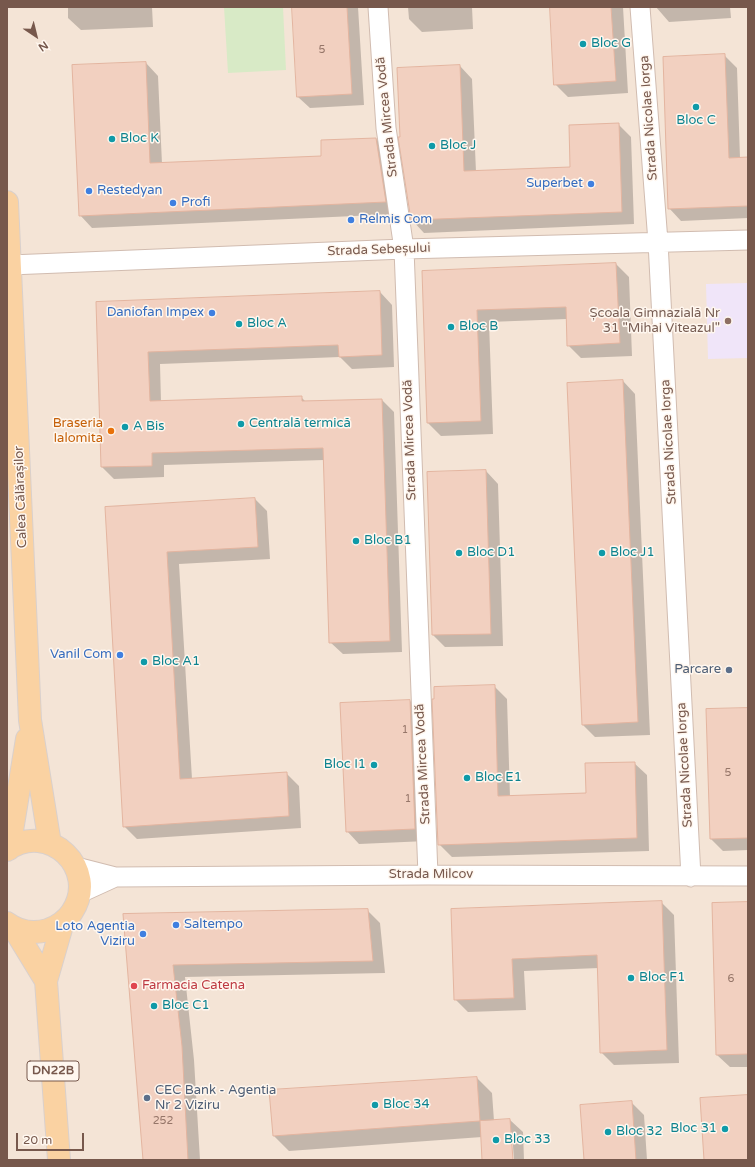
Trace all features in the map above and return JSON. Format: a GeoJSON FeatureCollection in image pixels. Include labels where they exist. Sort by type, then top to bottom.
{"type":"FeatureCollection","features":[{"type":"Feature","properties":{"kind":"main road","name":"Calea Călărașilor"},"geometry":{"type":"LineString","coordinates":[[7,202],[30,720],[50,844]]}},
{"type":"Feature","properties":{"kind":"main road","name":"Calea Călărașilor"},"geometry":{"type":"LineString","coordinates":[[8,849],[30,720]]}},
{"type":"Feature","properties":{"kind":"main road","name":"DN22B"},"geometry":{"type":"LineString","coordinates":[[8,849],[22,843],[36,841],[50,844],[62,850],[76,867],[79,875],[80,893],[80,900],[69,916],[51,929],[38,932],[25,931],[10,925]]}},
{"type":"Feature","properties":{"kind":"main road","name":"DN22B"},"geometry":{"type":"LineString","coordinates":[[59,1160],[46,981],[62,922]]}},
{"type":"Feature","properties":{"kind":"main road","name":"DN22B"},"geometry":{"type":"LineString","coordinates":[[10,925],[46,981]]}},
{"type":"Feature","properties":{"kind":"street","name":"Strada Mircea Vodă"},"geometry":{"type":"LineString","coordinates":[[378,7],[386,128],[404,249],[428,875]]}},
{"type":"Feature","properties":{"kind":"street","name":"Strada Nicolae Iorga"},"geometry":{"type":"LineString","coordinates":[[640,7],[658,242],[691,876]]}},
{"type":"Feature","properties":{"kind":"street","name":"Strada Sebeșului"},"geometry":{"type":"LineString","coordinates":[[10,265],[404,249],[748,240]]}},
{"type":"Feature","properties":{"kind":"street","name":"Strada Milcov"},"geometry":{"type":"LineString","coordinates":[[76,867],[115,877],[428,875],[748,876]]}},
{"type":"Feature","properties":{"kind":"street","name":"Strada Milcov"},"geometry":{"type":"LineString","coordinates":[[80,893],[115,877]]}},
{"type":"Feature","properties":{"kind":"shaded area"},"geometry":{"type":"Polygon","coordinates":[[[7,7],[748,7],[748,1160],[7,1160],[7,7]]]}},
{"type":"Feature","properties":{"kind":"shaded area","name":"Școala Gimnazială Nr 31 \"Mihai Viteazul\""},"geometry":{"type":"Polygon","coordinates":[[[748,283],[748,358],[708,359],[706,284],[748,283]]]}},
{"type":"Feature","properties":{"kind":"green space"},"geometry":{"type":"Polygon","coordinates":[[[224,7],[283,7],[286,70],[228,73],[224,7]]]}},
{"type":"Feature","properties":{"kind":"building"},"geometry":{"type":"Polygon","coordinates":[[[292,7],[347,7],[352,94],[297,97],[292,7]]]}},
{"type":"Feature","properties":{"kind":"building","name":"Bloc G"},"geometry":{"type":"Polygon","coordinates":[[[550,7],[611,7],[616,81],[554,85],[550,7]]]}},
{"type":"Feature","properties":{"kind":"building","name":"Bloc C"},"geometry":{"type":"Polygon","coordinates":[[[725,54],[729,158],[748,157],[748,206],[668,209],[663,57],[725,54]]]}},
{"type":"Feature","properties":{"kind":"building","name":"Bloc K"},"geometry":{"type":"Polygon","coordinates":[[[146,62],[150,163],[321,156],[321,140],[376,138],[386,202],[79,216],[72,65],[146,62]]]}},
{"type":"Feature","properties":{"kind":"building","name":"Bloc J"},"geometry":{"type":"Polygon","coordinates":[[[460,65],[464,171],[570,167],[569,125],[619,123],[622,212],[411,220],[398,137],[400,137],[397,68],[460,65]]]}},
{"type":"Feature","properties":{"kind":"building","name":"Bloc B"},"geometry":{"type":"Polygon","coordinates":[[[616,263],[620,343],[567,346],[566,307],[477,310],[481,421],[427,423],[422,271],[616,263]]]}},
{"type":"Feature","properties":{"kind":"building"},"geometry":{"type":"Polygon","coordinates":[[[380,291],[382,355],[339,357],[338,345],[148,352],[150,401],[302,396],[302,401],[382,399],[390,641],[329,643],[323,448],[152,453],[152,466],[101,467],[96,302],[380,291]]]}},
{"type":"Feature","properties":{"kind":"building","name":"Bloc J1"},"geometry":{"type":"Polygon","coordinates":[[[623,380],[638,722],[582,725],[567,383],[623,380]]]}},
{"type":"Feature","properties":{"kind":"building","name":"Bloc D1"},"geometry":{"type":"Polygon","coordinates":[[[486,470],[491,634],[432,635],[427,472],[486,470]]]}},
{"type":"Feature","properties":{"kind":"building","name":"Bloc A1"},"geometry":{"type":"Polygon","coordinates":[[[255,498],[258,547],[167,552],[180,779],[287,772],[289,816],[123,827],[105,507],[255,498]]]}},
{"type":"Feature","properties":{"kind":"building","name":"Bloc E1"},"geometry":{"type":"Polygon","coordinates":[[[495,685],[498,796],[586,793],[585,763],[635,762],[637,838],[438,845],[432,699],[434,699],[434,687],[495,685]]]}},
{"type":"Feature","properties":{"kind":"building","name":"Bloc I1"},"geometry":{"type":"Polygon","coordinates":[[[410,700],[415,829],[346,832],[340,703],[410,700]]]}},
{"type":"Feature","properties":{"kind":"building"},"geometry":{"type":"Polygon","coordinates":[[[748,708],[748,838],[710,839],[706,709],[748,708]]]}},
{"type":"Feature","properties":{"kind":"building","name":"Bloc F1"},"geometry":{"type":"Polygon","coordinates":[[[662,901],[667,1050],[600,1053],[597,955],[512,959],[514,998],[454,1000],[451,909],[662,901]]]}},
{"type":"Feature","properties":{"kind":"building"},"geometry":{"type":"Polygon","coordinates":[[[748,902],[748,1054],[716,1055],[712,903],[748,902]]]}},
{"type":"Feature","properties":{"kind":"building","name":"Bloc C1"},"geometry":{"type":"Polygon","coordinates":[[[368,909],[373,961],[173,965],[182,1046],[188,1160],[143,1160],[123,914],[368,909]]]}},
{"type":"Feature","properties":{"kind":"building","name":"Bloc 34"},"geometry":{"type":"Polygon","coordinates":[[[477,1077],[480,1121],[273,1136],[269,1090],[477,1077]]]}},
{"type":"Feature","properties":{"kind":"building","name":"Bloc 31"},"geometry":{"type":"Polygon","coordinates":[[[748,1095],[748,1160],[704,1160],[700,1098],[748,1095]]]}},
{"type":"Feature","properties":{"kind":"building","name":"Bloc 32"},"geometry":{"type":"Polygon","coordinates":[[[632,1101],[636,1160],[584,1160],[580,1105],[632,1101]]]}},
{"type":"Feature","properties":{"kind":"building","name":"Bloc 33"},"geometry":{"type":"Polygon","coordinates":[[[510,1119],[513,1160],[482,1160],[480,1121],[510,1119]]]}},
{"type":"Feature","properties":{"kind":"place","name":"Bloc G"},"geometry":{"type":"Point","coordinates":[583,44]}},
{"type":"Feature","properties":{"kind":"place","name":"Bloc C"},"geometry":{"type":"Point","coordinates":[696,107]}},
{"type":"Feature","properties":{"kind":"place","name":"Bloc K"},"geometry":{"type":"Point","coordinates":[112,139]}},
{"type":"Feature","properties":{"kind":"place","name":"Bloc J"},"geometry":{"type":"Point","coordinates":[432,146]}},
{"type":"Feature","properties":{"kind":"place","name":"Superbet"},"geometry":{"type":"Point","coordinates":[591,184]}},
{"type":"Feature","properties":{"kind":"place","name":"Restedyan"},"geometry":{"type":"Point","coordinates":[89,191]}},
{"type":"Feature","properties":{"kind":"place","name":"Profi"},"geometry":{"type":"Point","coordinates":[173,203]}},
{"type":"Feature","properties":{"kind":"place","name":"Relmis Com"},"geometry":{"type":"Point","coordinates":[351,220]}},
{"type":"Feature","properties":{"kind":"place","name":"Daniofan Impex"},"geometry":{"type":"Point","coordinates":[212,313]}},
{"type":"Feature","properties":{"kind":"place","name":"Școala Gimnazială Nr 31 \"Mihai Viteazul\""},"geometry":{"type":"Point","coordinates":[728,321]}},
{"type":"Feature","properties":{"kind":"place","name":"Bloc A"},"geometry":{"type":"Point","coordinates":[239,324]}},
{"type":"Feature","properties":{"kind":"place","name":"Bloc B"},"geometry":{"type":"Point","coordinates":[451,327]}},
{"type":"Feature","properties":{"kind":"place","name":"Centrală termică"},"geometry":{"type":"Point","coordinates":[241,424]}},
{"type":"Feature","properties":{"kind":"place","name":"A Bis"},"geometry":{"type":"Point","coordinates":[125,427]}},
{"type":"Feature","properties":{"kind":"place","name":"Braseria Ialomita"},"geometry":{"type":"Point","coordinates":[111,431]}},
{"type":"Feature","properties":{"kind":"place","name":"Bloc B1"},"geometry":{"type":"Point","coordinates":[356,541]}},
{"type":"Feature","properties":{"kind":"place","name":"Bloc D1"},"geometry":{"type":"Point","coordinates":[459,553]}},
{"type":"Feature","properties":{"kind":"place","name":"Bloc J1"},"geometry":{"type":"Point","coordinates":[602,553]}},
{"type":"Feature","properties":{"kind":"place","name":"Vanil Com"},"geometry":{"type":"Point","coordinates":[120,655]}},
{"type":"Feature","properties":{"kind":"place","name":"Bloc A1"},"geometry":{"type":"Point","coordinates":[144,662]}},
{"type":"Feature","properties":{"kind":"place","name":"Parcare"},"geometry":{"type":"Point","coordinates":[729,670]}},
{"type":"Feature","properties":{"kind":"place","name":"Bloc I1"},"geometry":{"type":"Point","coordinates":[374,765]}},
{"type":"Feature","properties":{"kind":"place","name":"Bloc E1"},"geometry":{"type":"Point","coordinates":[467,778]}},
{"type":"Feature","properties":{"kind":"place","name":"Saltempo"},"geometry":{"type":"Point","coordinates":[176,925]}},
{"type":"Feature","properties":{"kind":"place","name":"Loto Agentia Viziru"},"geometry":{"type":"Point","coordinates":[143,934]}},
{"type":"Feature","properties":{"kind":"place","name":"Bloc F1"},"geometry":{"type":"Point","coordinates":[631,978]}},
{"type":"Feature","properties":{"kind":"place","name":"Farmacia Catena"},"geometry":{"type":"Point","coordinates":[134,986]}},
{"type":"Feature","properties":{"kind":"place","name":"Bloc C1"},"geometry":{"type":"Point","coordinates":[154,1006]}},
{"type":"Feature","properties":{"kind":"place","name":"CEC Bank - Agentia Nr 2 Viziru"},"geometry":{"type":"Point","coordinates":[147,1098]}},
{"type":"Feature","properties":{"kind":"place","name":"Bloc 34"},"geometry":{"type":"Point","coordinates":[375,1105]}},
{"type":"Feature","properties":{"kind":"place","name":"Bloc 31"},"geometry":{"type":"Point","coordinates":[725,1129]}},
{"type":"Feature","properties":{"kind":"place","name":"Bloc 32"},"geometry":{"type":"Point","coordinates":[608,1132]}},
{"type":"Feature","properties":{"kind":"place","name":"Bloc 33"},"geometry":{"type":"Point","coordinates":[496,1140]}}]}
